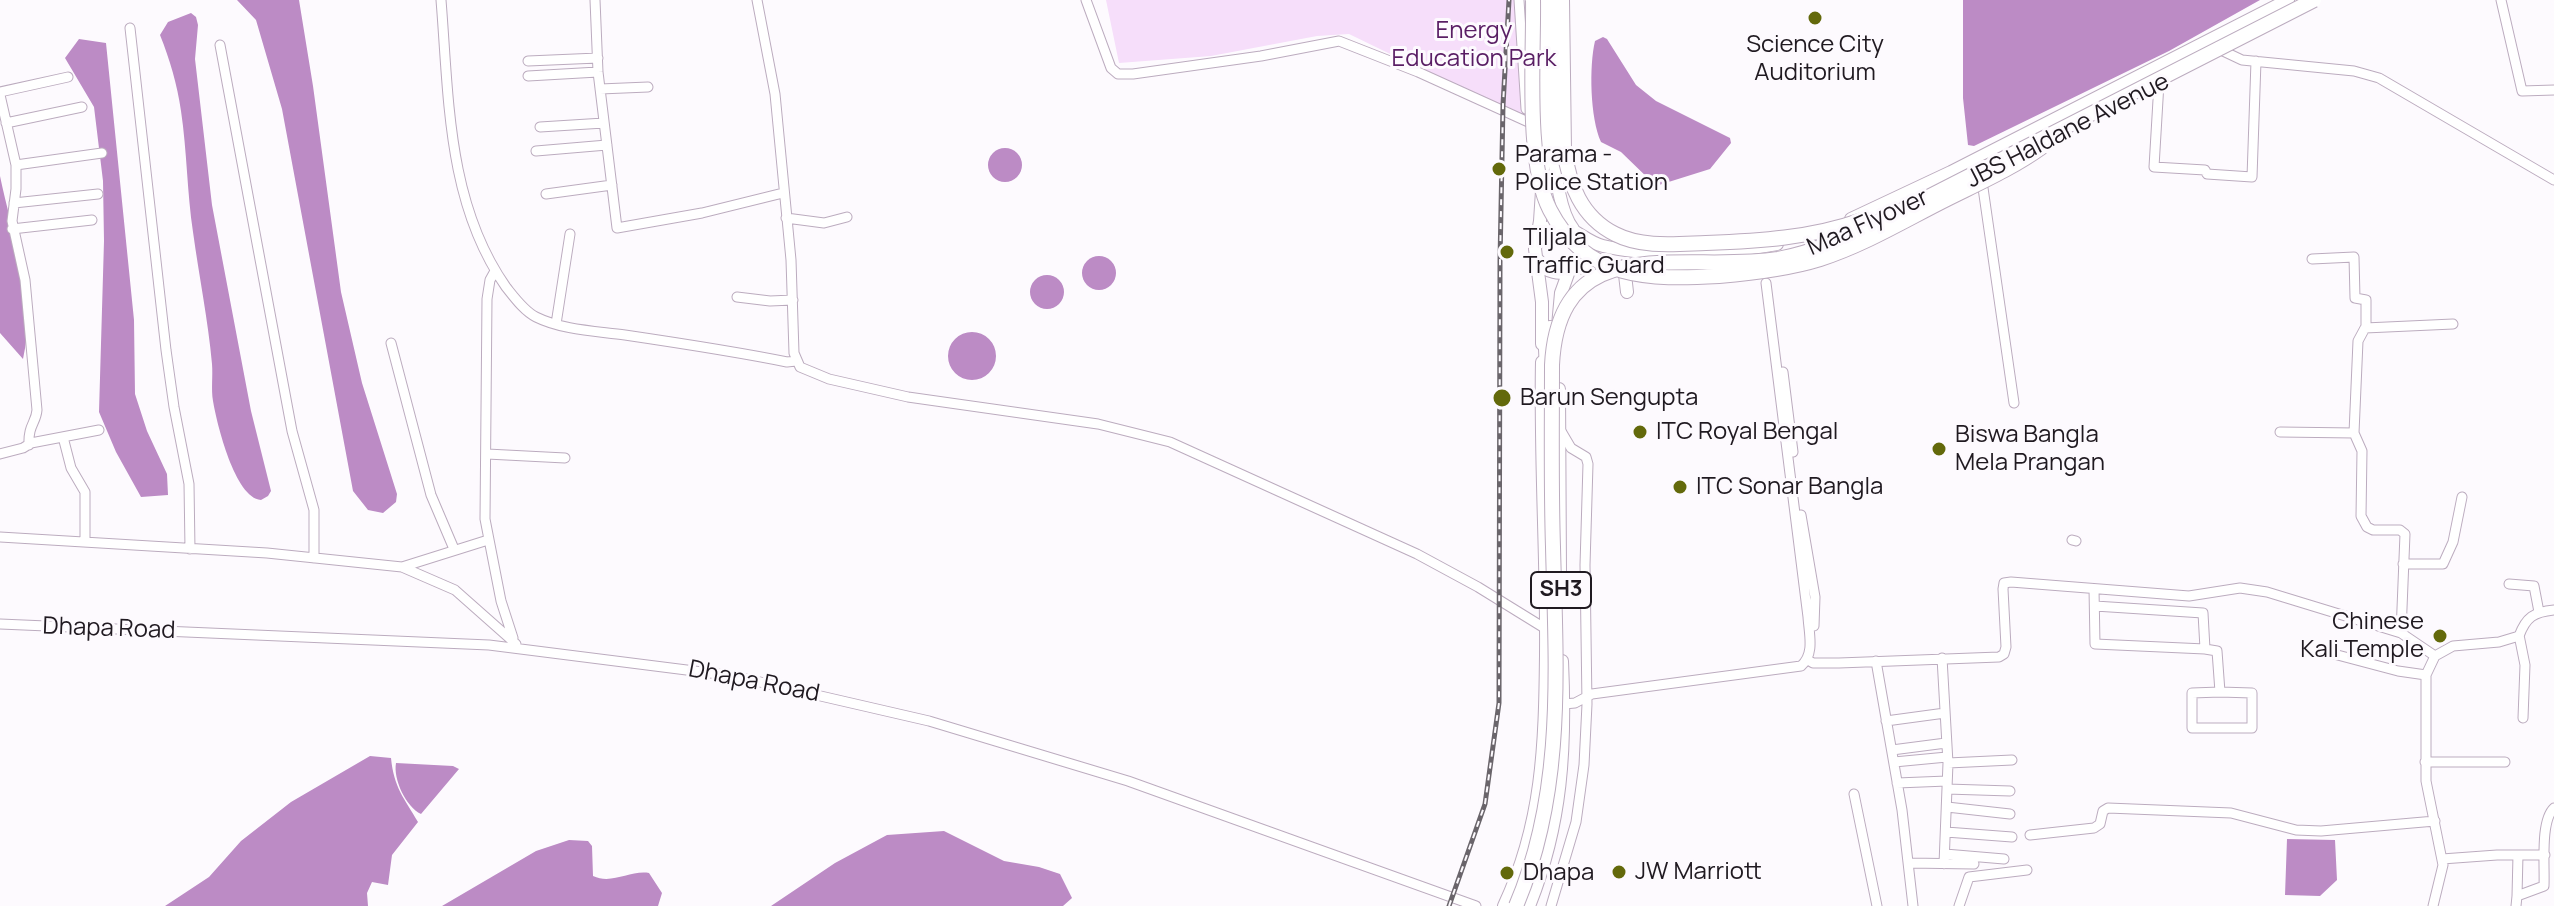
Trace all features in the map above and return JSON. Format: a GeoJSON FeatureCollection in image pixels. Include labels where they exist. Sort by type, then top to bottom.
{"type":"FeatureCollection","features":[{"type":"Feature","properties":{"kind":"highway"},"geometry":{"type":"LineString","coordinates":[[1533,0],[1535,153],[1544,198],[1561,229],[1578,246],[1617,270],[1640,276],[1667,279],[1732,275],[1819,259],[1855,245],[2022,160],[2076,120]]}},
{"type":"Feature","properties":{"kind":"highway"},"geometry":{"type":"LineString","coordinates":[[1562,0],[1566,162],[1579,200],[1599,223],[1615,234],[1634,240],[1675,244],[1777,239],[1831,230],[1862,220]]}},
{"type":"Feature","properties":{"kind":"highway","name":"Maa Flyover"},"geometry":{"type":"LineString","coordinates":[[1506,906],[1522,875],[1539,820],[1547,759],[1550,639],[1546,349],[1550,328],[1564,299],[1582,278],[1593,270],[1623,259],[1768,252],[1820,238],[1862,220],[2294,0]]}},
{"type":"Feature","properties":{"kind":"highway","name":"Maa Flyover"},"geometry":{"type":"LineString","coordinates":[[1516,906],[1544,822],[1551,774],[1555,630],[1552,365],[1556,329],[1572,297],[1590,281],[1619,267],[1644,263],[1724,263],[1777,259],[1833,243],[2317,0]]}},
{"type":"Feature","properties":{"kind":"main road","name":"SH3"},"geometry":{"type":"LineString","coordinates":[[1506,906],[1524,859],[1538,802],[1544,743],[1543,313],[1536,258],[1540,221],[1542,0]]}},
{"type":"Feature","properties":{"kind":"main road","name":"SH3"},"geometry":{"type":"LineString","coordinates":[[1529,906],[1546,855],[1559,798],[1564,757],[1558,321],[1563,284],[1583,256],[1582,241],[1563,209],[1555,149],[1553,0]]}},
{"type":"Feature","properties":{"kind":"main road","name":"JBS Haldane Avenue"},"geometry":{"type":"LineString","coordinates":[[1576,231],[1584,240],[1602,246],[1651,251],[1740,249],[1798,238],[1874,210],[2288,0]]}},
{"type":"Feature","properties":{"kind":"main road","name":"JBS Haldane Avenue"},"geometry":{"type":"LineString","coordinates":[[1571,270],[1624,266],[1687,268],[1762,265],[1813,254],[1864,234],[1964,185],[2317,0]]}},
{"type":"Feature","properties":{"kind":"main road"},"geometry":{"type":"LineString","coordinates":[[1536,240],[1541,233],[1556,225],[1576,231]]}},
{"type":"Feature","properties":{"kind":"main road"},"geometry":{"type":"LineString","coordinates":[[1536,258],[1548,270],[1563,273],[1571,270]]}},
{"type":"Feature","properties":{"kind":"main road"},"geometry":{"type":"LineString","coordinates":[[1624,266],[1627,292]]}},
{"type":"Feature","properties":{"kind":"street"},"geometry":{"type":"LineString","coordinates":[[441,0],[455,162],[465,202],[495,271],[512,295],[533,315],[556,324],[796,361],[807,371],[862,387],[971,407],[1098,424],[1170,442],[1417,554],[1546,629]]}},
{"type":"Feature","properties":{"kind":"street"},"geometry":{"type":"LineString","coordinates":[[595,0],[598,72],[617,228],[702,213],[783,193]]}},
{"type":"Feature","properties":{"kind":"street"},"geometry":{"type":"LineString","coordinates":[[757,0],[775,94],[796,361]]}},
{"type":"Feature","properties":{"kind":"street"},"geometry":{"type":"LineString","coordinates":[[1086,0],[1111,68],[1118,74],[1261,56],[1339,41],[1418,72],[1542,129]]}},
{"type":"Feature","properties":{"kind":"street"},"geometry":{"type":"LineString","coordinates":[[1519,0],[1527,121]]}},
{"type":"Feature","properties":{"kind":"street"},"geometry":{"type":"LineString","coordinates":[[2501,0],[2522,91],[2554,90]]}},
{"type":"Feature","properties":{"kind":"street"},"geometry":{"type":"LineString","coordinates":[[130,28],[168,364],[189,484],[190,549]]}},
{"type":"Feature","properties":{"kind":"street"},"geometry":{"type":"LineString","coordinates":[[2216,37],[2223,51],[2242,60],[2354,71],[2379,78],[2554,180]]}},
{"type":"Feature","properties":{"kind":"street"},"geometry":{"type":"LineString","coordinates":[[220,45],[292,431],[314,510],[314,558]]}},
{"type":"Feature","properties":{"kind":"street"},"geometry":{"type":"LineString","coordinates":[[528,61],[598,58]]}},
{"type":"Feature","properties":{"kind":"street"},"geometry":{"type":"LineString","coordinates":[[2159,83],[2154,167],[2252,177],[2256,61]]}},
{"type":"Feature","properties":{"kind":"street"},"geometry":{"type":"LineString","coordinates":[[528,76],[598,72]]}},
{"type":"Feature","properties":{"kind":"street"},"geometry":{"type":"LineString","coordinates":[[29,445],[29,426],[37,415],[35,380],[25,280],[12,229],[16,165],[0,94],[68,77]]}},
{"type":"Feature","properties":{"kind":"street"},"geometry":{"type":"LineString","coordinates":[[600,89],[648,87]]}},
{"type":"Feature","properties":{"kind":"street"},"geometry":{"type":"LineString","coordinates":[[6,123],[82,107]]}},
{"type":"Feature","properties":{"kind":"street"},"geometry":{"type":"LineString","coordinates":[[540,127],[604,123]]}},
{"type":"Feature","properties":{"kind":"street"},"geometry":{"type":"LineString","coordinates":[[536,151],[607,145]]}},
{"type":"Feature","properties":{"kind":"street"},"geometry":{"type":"LineString","coordinates":[[16,165],[102,153]]}},
{"type":"Feature","properties":{"kind":"street"},"geometry":{"type":"LineString","coordinates":[[546,194],[612,185]]}},
{"type":"Feature","properties":{"kind":"street"},"geometry":{"type":"LineString","coordinates":[[1983,188],[2014,403]]}},
{"type":"Feature","properties":{"kind":"street"},"geometry":{"type":"LineString","coordinates":[[14,203],[98,194]]}},
{"type":"Feature","properties":{"kind":"street"},"geometry":{"type":"LineString","coordinates":[[786,218],[824,223],[847,217]]}},
{"type":"Feature","properties":{"kind":"street"},"geometry":{"type":"LineString","coordinates":[[12,229],[92,220]]}},
{"type":"Feature","properties":{"kind":"street"},"geometry":{"type":"LineString","coordinates":[[556,324],[570,234]]}},
{"type":"Feature","properties":{"kind":"street"},"geometry":{"type":"LineString","coordinates":[[2312,259],[2354,257],[2355,298],[2366,300],[2366,328]]}},
{"type":"Feature","properties":{"kind":"street"},"geometry":{"type":"LineString","coordinates":[[495,271],[487,299],[485,514],[501,601],[517,646]]}},
{"type":"Feature","properties":{"kind":"street"},"geometry":{"type":"LineString","coordinates":[[1564,704],[1587,697],[1803,672],[1810,662],[1816,648],[1815,597],[1803,531],[1771,289],[1766,283],[1808,617],[1810,662]]}},
{"type":"Feature","properties":{"kind":"street"},"geometry":{"type":"LineString","coordinates":[[737,297],[793,300]]}},
{"type":"Feature","properties":{"kind":"street"},"geometry":{"type":"LineString","coordinates":[[2401,633],[2403,532],[2373,530],[2363,521],[2362,451],[2354,433],[2358,341],[2366,328],[2453,324]]}},
{"type":"Feature","properties":{"kind":"street"},"geometry":{"type":"LineString","coordinates":[[391,343],[431,495],[454,549]]}},
{"type":"Feature","properties":{"kind":"street"},"geometry":{"type":"LineString","coordinates":[[1551,906],[1576,822],[1584,765],[1587,697],[1585,565],[1588,464],[1586,457],[1567,443],[1560,428]]}},
{"type":"Feature","properties":{"kind":"street"},"geometry":{"type":"LineString","coordinates":[[0,454],[99,430]]}},
{"type":"Feature","properties":{"kind":"street"},"geometry":{"type":"LineString","coordinates":[[2280,432],[2354,433]]}},
{"type":"Feature","properties":{"kind":"street"},"geometry":{"type":"LineString","coordinates":[[63,437],[71,468],[85,492],[85,542]]}},
{"type":"Feature","properties":{"kind":"street"},"geometry":{"type":"LineString","coordinates":[[487,454],[565,458]]}},
{"type":"Feature","properties":{"kind":"street"},"geometry":{"type":"LineString","coordinates":[[2403,564],[2443,564],[2453,542],[2462,497]]}},
{"type":"Feature","properties":{"kind":"street"},"geometry":{"type":"LineString","coordinates":[[0,537],[314,558],[402,567],[455,590],[517,646]]}},
{"type":"Feature","properties":{"kind":"street"},"geometry":{"type":"LineString","coordinates":[[402,567],[488,540]]}},
{"type":"Feature","properties":{"kind":"street"},"geometry":{"type":"LineString","coordinates":[[1810,662],[1999,657],[2004,654],[2004,583],[2189,596],[2240,588],[2267,592],[2401,633],[2435,656]]}},
{"type":"Feature","properties":{"kind":"street"},"geometry":{"type":"LineString","coordinates":[[2509,584],[2534,586],[2539,612]]}},
{"type":"Feature","properties":{"kind":"street"},"geometry":{"type":"LineString","coordinates":[[2097,589],[2095,644],[2217,651],[2220,692]]}},
{"type":"Feature","properties":{"kind":"street"},"geometry":{"type":"LineString","coordinates":[[2189,596],[2189,612]]}},
{"type":"Feature","properties":{"kind":"street"},"geometry":{"type":"LineString","coordinates":[[2095,604],[2203,613],[2205,649]]}},
{"type":"Feature","properties":{"kind":"street"},"geometry":{"type":"LineString","coordinates":[[2523,718],[2525,665],[2519,635],[2531,614],[2554,610]]}},
{"type":"Feature","properties":{"kind":"street","name":"Dhapa Road"},"geometry":{"type":"LineString","coordinates":[[0,624],[517,646],[734,676],[929,721],[1128,781],[1476,906]]}},
{"type":"Feature","properties":{"kind":"street"},"geometry":{"type":"LineString","coordinates":[[2433,906],[2442,859],[2426,781],[2426,675],[2435,656],[2453,646],[2499,642],[2519,635]]}},
{"type":"Feature","properties":{"kind":"street"},"geometry":{"type":"LineString","coordinates":[[2330,653],[2426,675]]}},
{"type":"Feature","properties":{"kind":"street"},"geometry":{"type":"LineString","coordinates":[[1942,658],[1947,760],[1944,859]]}},
{"type":"Feature","properties":{"kind":"street"},"geometry":{"type":"LineString","coordinates":[[1876,661],[1894,762],[1913,906]]}},
{"type":"Feature","properties":{"kind":"street"},"geometry":{"type":"LineString","coordinates":[[2220,692],[2252,693],[2252,728],[2192,728],[2192,693],[2220,692]]}},
{"type":"Feature","properties":{"kind":"street"},"geometry":{"type":"LineString","coordinates":[[1886,721],[1945,713]]}},
{"type":"Feature","properties":{"kind":"street"},"geometry":{"type":"LineString","coordinates":[[1892,750],[1946,743]]}},
{"type":"Feature","properties":{"kind":"street"},"geometry":{"type":"LineString","coordinates":[[1894,762],[2012,760]]}},
{"type":"Feature","properties":{"kind":"street"},"geometry":{"type":"LineString","coordinates":[[2425,762],[2505,762]]}},
{"type":"Feature","properties":{"kind":"street"},"geometry":{"type":"LineString","coordinates":[[1897,783],[2010,791]]}},
{"type":"Feature","properties":{"kind":"street"},"geometry":{"type":"LineString","coordinates":[[1854,794],[1877,906]]}},
{"type":"Feature","properties":{"kind":"street"},"geometry":{"type":"LineString","coordinates":[[1947,807],[2010,814]]}},
{"type":"Feature","properties":{"kind":"street"},"geometry":{"type":"LineString","coordinates":[[2030,835],[2094,828],[2100,824],[2103,811],[2108,808],[2231,813],[2296,830],[2321,831],[2435,821]]}},
{"type":"Feature","properties":{"kind":"street"},"geometry":{"type":"LineString","coordinates":[[2516,901],[2544,886],[2549,813],[2554,808]]}},
{"type":"Feature","properties":{"kind":"street"},"geometry":{"type":"LineString","coordinates":[[1946,832],[2012,837]]}},
{"type":"Feature","properties":{"kind":"street"},"geometry":{"type":"LineString","coordinates":[[2516,901],[2518,855]]}},
{"type":"Feature","properties":{"kind":"street"},"geometry":{"type":"LineString","coordinates":[[2442,859],[2545,855]]}},
{"type":"Feature","properties":{"kind":"street"},"geometry":{"type":"LineString","coordinates":[[1909,863],[1944,859],[2004,859]]}},
{"type":"Feature","properties":{"kind":"street"},"geometry":{"type":"LineString","coordinates":[[1944,859],[1974,864]]}},
{"type":"Feature","properties":{"kind":"street"},"geometry":{"type":"LineString","coordinates":[[1959,906],[1969,877],[2027,870]]}},
{"type":"Feature","properties":{"kind":"green space","name":"Energy Education Park"},"geometry":{"type":"Polygon","coordinates":[[[1106,0],[1521,0],[1523,113],[1520,117],[1349,34],[1317,36],[1211,56],[1119,63],[1106,0]]]}},
{"type":"Feature","properties":{"kind":"shaded area"},"geometry":{"type":"Polygon","coordinates":[[[237,0],[299,0],[341,292],[362,383],[397,494],[396,502],[383,513],[368,510],[353,491],[282,109],[256,20],[237,0]]]}},
{"type":"Feature","properties":{"kind":"shaded area"},"geometry":{"type":"Polygon","coordinates":[[[1963,0],[2260,0],[2169,51],[1974,146],[1968,145],[1963,98],[1963,0]]]}},
{"type":"Feature","properties":{"kind":"shaded area"},"geometry":{"type":"Polygon","coordinates":[[[191,13],[198,25],[195,59],[212,205],[251,411],[271,491],[261,500],[243,487],[235,474],[215,412],[181,111],[173,72],[160,35],[168,22],[191,13]]]}},
{"type":"Feature","properties":{"kind":"shaded area"},"geometry":{"type":"Polygon","coordinates":[[[1603,37],[1636,85],[1656,101],[1730,138],[1731,143],[1710,169],[1659,185],[1653,183],[1621,152],[1601,142],[1595,120],[1591,78],[1595,41],[1603,37]]]}},
{"type":"Feature","properties":{"kind":"shaded area"},"geometry":{"type":"Polygon","coordinates":[[[79,39],[106,43],[134,320],[135,394],[147,431],[167,474],[168,495],[141,497],[116,452],[99,412],[103,181],[94,107],[65,58],[79,39]]]}},
{"type":"Feature","properties":{"kind":"shaded area"},"geometry":{"type":"Polygon","coordinates":[[[1005,148],[1017,153],[1022,165],[1017,177],[1005,182],[993,177],[988,165],[993,153],[1005,148]]]}},
{"type":"Feature","properties":{"kind":"shaded area"},"geometry":{"type":"Polygon","coordinates":[[[0,176],[25,291],[27,337],[23,359],[0,333],[0,176]]]}},
{"type":"Feature","properties":{"kind":"shaded area"},"geometry":{"type":"Polygon","coordinates":[[[1099,256],[1111,261],[1116,273],[1111,285],[1099,290],[1087,285],[1082,273],[1087,261],[1099,256]]]}},
{"type":"Feature","properties":{"kind":"shaded area"},"geometry":{"type":"Polygon","coordinates":[[[1047,275],[1059,280],[1064,292],[1059,304],[1047,309],[1035,304],[1030,292],[1035,280],[1047,275]]]}},
{"type":"Feature","properties":{"kind":"shaded area"},"geometry":{"type":"Polygon","coordinates":[[[972,332],[981,333],[989,339],[995,347],[995,365],[989,373],[981,379],[972,380],[963,379],[955,373],[949,365],[948,356],[949,347],[955,339],[963,333],[972,332]]]}},
{"type":"Feature","properties":{"kind":"shaded area"},"geometry":{"type":"Polygon","coordinates":[[[370,756],[391,758],[397,785],[418,822],[392,855],[388,885],[372,882],[367,893],[368,906],[165,906],[209,877],[241,841],[291,802],[370,756]]]}},
{"type":"Feature","properties":{"kind":"shaded area"},"geometry":{"type":"Polygon","coordinates":[[[396,763],[453,766],[459,769],[421,814],[410,805],[402,792],[396,763]]]}},
{"type":"Feature","properties":{"kind":"shaded area"},"geometry":{"type":"Polygon","coordinates":[[[944,831],[1004,861],[1060,874],[1072,898],[1063,906],[771,906],[835,863],[887,835],[944,831]]]}},
{"type":"Feature","properties":{"kind":"shaded area"},"geometry":{"type":"Polygon","coordinates":[[[2287,839],[2335,840],[2337,880],[2320,896],[2285,895],[2287,839]]]}},
{"type":"Feature","properties":{"kind":"shaded area"},"geometry":{"type":"Polygon","coordinates":[[[569,840],[588,841],[592,846],[593,876],[607,879],[649,873],[662,893],[658,906],[442,906],[536,851],[569,840]]]}},
{"type":"Feature","properties":{"kind":"railway"},"geometry":{"type":"LineString","coordinates":[[1449,906],[1485,804],[1499,703],[1500,261],[1509,0]]}},
{"type":"Feature","properties":{"kind":"place","name":"Science City Auditorium"},"geometry":{"type":"Point","coordinates":[1815,18]}},
{"type":"Feature","properties":{"kind":"place","name":"Parama - Police Station"},"geometry":{"type":"Point","coordinates":[1499,169]}},
{"type":"Feature","properties":{"kind":"place","name":"Tiljala Traffic Guard"},"geometry":{"type":"Point","coordinates":[1507,252]}},
{"type":"Feature","properties":{"kind":"place","name":"Barun Sengupta"},"geometry":{"type":"Point","coordinates":[1502,398]}},
{"type":"Feature","properties":{"kind":"place","name":"ITC Royal Bengal"},"geometry":{"type":"Point","coordinates":[1640,432]}},
{"type":"Feature","properties":{"kind":"place","name":"Biswa Bangla Mela Prangan"},"geometry":{"type":"Point","coordinates":[1939,449]}},
{"type":"Feature","properties":{"kind":"place","name":"ITC Sonar Bangla"},"geometry":{"type":"Point","coordinates":[1680,487]}},
{"type":"Feature","properties":{"kind":"place","name":"Chinese Kali Temple"},"geometry":{"type":"Point","coordinates":[2440,636]}},
{"type":"Feature","properties":{"kind":"place","name":"JW Marriott"},"geometry":{"type":"Point","coordinates":[1619,872]}},
{"type":"Feature","properties":{"kind":"place","name":"Dhapa"},"geometry":{"type":"Point","coordinates":[1507,873]}}]}
